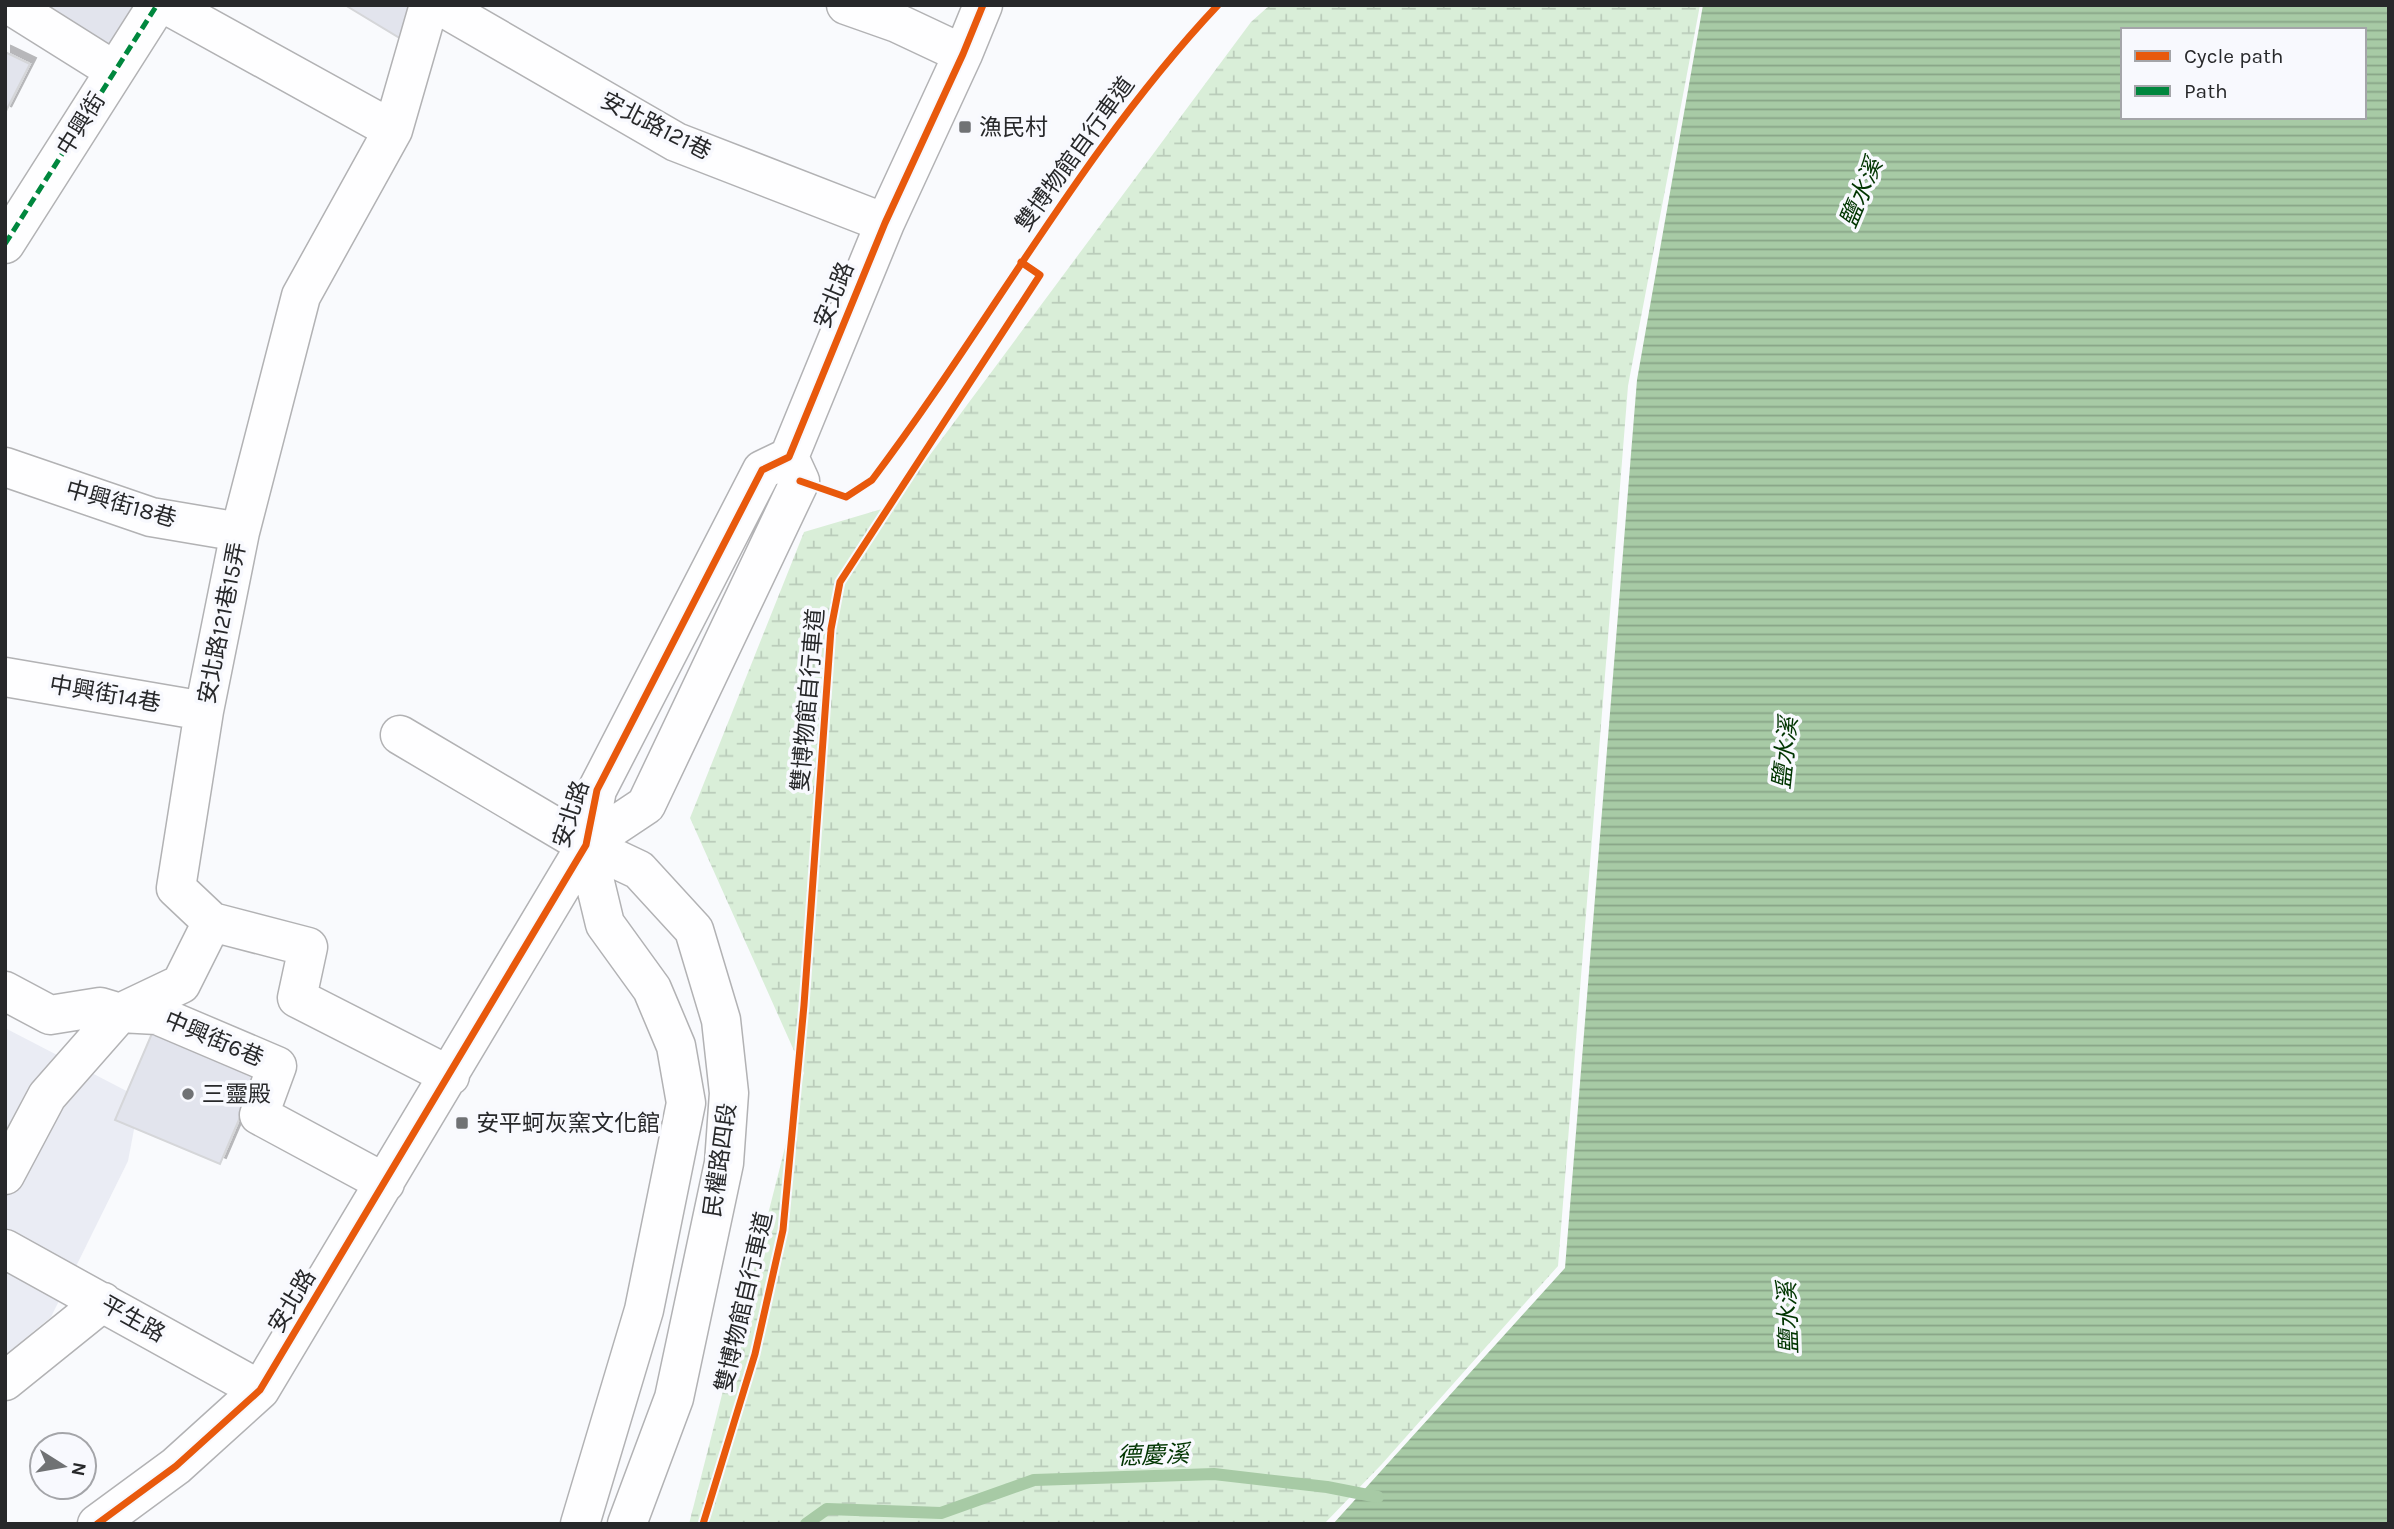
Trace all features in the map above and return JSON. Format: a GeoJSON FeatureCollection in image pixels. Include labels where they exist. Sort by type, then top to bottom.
{"type":"FeatureCollection","features":[{"type":"Feature","properties":{"kind":"street"},"geometry":{"type":"LineString","coordinates":[[10,5],[115,71]]}},
{"type":"Feature","properties":{"kind":"street","name":"中興街"},"geometry":{"type":"LineString","coordinates":[[5,244],[157,5]]}},
{"type":"Feature","properties":{"kind":"street"},"geometry":{"type":"LineString","coordinates":[[167,5],[393,130]]}},
{"type":"Feature","properties":{"kind":"street","name":"安北路121巷15弄"},"geometry":{"type":"LineString","coordinates":[[212,922],[176,888],[204,711],[240,532],[301,296],[393,130],[429,5]]}},
{"type":"Feature","properties":{"kind":"street","name":"安北路121巷"},"geometry":{"type":"LineString","coordinates":[[439,5],[676,142],[884,223]]}},
{"type":"Feature","properties":{"kind":"street"},"geometry":{"type":"LineString","coordinates":[[846,5],[897,23],[963,54]]}},
{"type":"Feature","properties":{"kind":"street","name":"安北路"},"geometry":{"type":"LineString","coordinates":[[97,1524],[176,1466],[260,1390],[586,845],[597,790],[762,470],[789,457],[884,223],[983,5]]}},
{"type":"Feature","properties":{"kind":"street","name":"安北路"},"geometry":{"type":"LineString","coordinates":[[586,845],[646,805],[800,481],[789,457]]}},
{"type":"Feature","properties":{"kind":"street","name":"中興街18巷"},"geometry":{"type":"LineString","coordinates":[[5,467],[151,517],[240,532]]}},
{"type":"Feature","properties":{"kind":"street","name":"中興街14巷"},"geometry":{"type":"LineString","coordinates":[[5,677],[204,711]]}},
{"type":"Feature","properties":{"kind":"street"},"geometry":{"type":"LineString","coordinates":[[400,735],[586,845]]}},
{"type":"Feature","properties":{"kind":"street","name":"民權路四段"},"geometry":{"type":"LineString","coordinates":[[580,1524],[644,1310],[686,1103],[676,1046],[652,989],[604,924],[586,845]]}},
{"type":"Feature","properties":{"kind":"street","name":"民權路四段"},"geometry":{"type":"LineString","coordinates":[[586,845],[639,870],[694,930],[721,1020],[729,1093],[724,1163],[674,1398],[627,1524]]}},
{"type":"Feature","properties":{"kind":"street"},"geometry":{"type":"LineString","coordinates":[[5,1175],[47,1096],[120,1013],[181,984],[212,922],[308,947],[297,998],[450,1076]]}},
{"type":"Feature","properties":{"kind":"street","name":"中興街6巷"},"geometry":{"type":"LineString","coordinates":[[5,991],[50,1015],[100,1007],[120,1013],[157,1014],[277,1066],[259,1115],[385,1182]]}},
{"type":"Feature","properties":{"kind":"street","name":"平生路"},"geometry":{"type":"LineString","coordinates":[[5,1249],[260,1390]]}},
{"type":"Feature","properties":{"kind":"street"},"geometry":{"type":"LineString","coordinates":[[5,1381],[103,1302]]}},
{"type":"Feature","properties":{"kind":"shaded area"},"geometry":{"type":"Polygon","coordinates":[[[5,1028],[140,1098],[128,1161],[51,1317],[5,1355],[5,1028]]]}},
{"type":"Feature","properties":{"kind":"green space"},"geometry":{"type":"Polygon","coordinates":[[[1270,5],[1700,5],[1628,386],[1558,1266],[1381,1465],[1324,1524],[689,1524],[804,1073],[690,818],[804,532],[892,506],[1251,22],[1270,5]]]}},
{"type":"Feature","properties":{"kind":"water","name":"鹽水溪"},"geometry":{"type":"Polygon","coordinates":[[[1703,5],[2389,5],[2389,1524],[1333,1524],[1565,1268],[1637,380],[1703,5]]]}},
{"type":"Feature","properties":{"kind":"building"},"geometry":{"type":"Polygon","coordinates":[[[53,5],[151,5],[114,61],[46,16],[53,5]]]}},
{"type":"Feature","properties":{"kind":"building"},"geometry":{"type":"Polygon","coordinates":[[[345,5],[423,5],[403,40],[345,5]]]}},
{"type":"Feature","properties":{"kind":"building"},"geometry":{"type":"Polygon","coordinates":[[[5,52],[30,64],[5,113],[5,52]]]}},
{"type":"Feature","properties":{"kind":"building","name":"三靈殿"},"geometry":{"type":"Polygon","coordinates":[[[156,1024],[261,1068],[220,1164],[115,1120],[156,1024]]]}},
{"type":"Feature","properties":{"kind":"waterway","name":"德慶溪"},"geometry":{"type":"LineString","coordinates":[[806,1524],[827,1509],[941,1513],[1034,1480],[1214,1474],[1327,1487],[1378,1497]]}},
{"type":"Feature","properties":{"kind":"marked path"},"geometry":{"type":"LineString","coordinates":[[5,244],[157,5]]}},
{"type":"Feature","properties":{"kind":"cycle path"},"geometry":{"type":"LineString","coordinates":[[97,1524],[176,1466],[260,1390],[586,845],[597,790],[762,470],[789,457],[885,223],[983,5]]}},
{"type":"Feature","properties":{"kind":"cycle path","name":"雙博物館自行車道"},"geometry":{"type":"LineString","coordinates":[[800,481],[846,497],[872,480],[1080,177],[1169,60],[1218,5]]}},
{"type":"Feature","properties":{"kind":"cycle path","name":"雙博物館自行車道"},"geometry":{"type":"LineString","coordinates":[[703,1524],[755,1354],[783,1230],[804,1005],[831,629],[840,582],[1040,275],[1021,262]]}},
{"type":"Feature","properties":{"kind":"place","name":"漁民村"},"geometry":{"type":"Point","coordinates":[965,127]}},
{"type":"Feature","properties":{"kind":"place","name":"三靈殿"},"geometry":{"type":"Point","coordinates":[188,1094]}},
{"type":"Feature","properties":{"kind":"place","name":"安平蚵灰窯文化館"},"geometry":{"type":"Point","coordinates":[462,1123]}}]}
